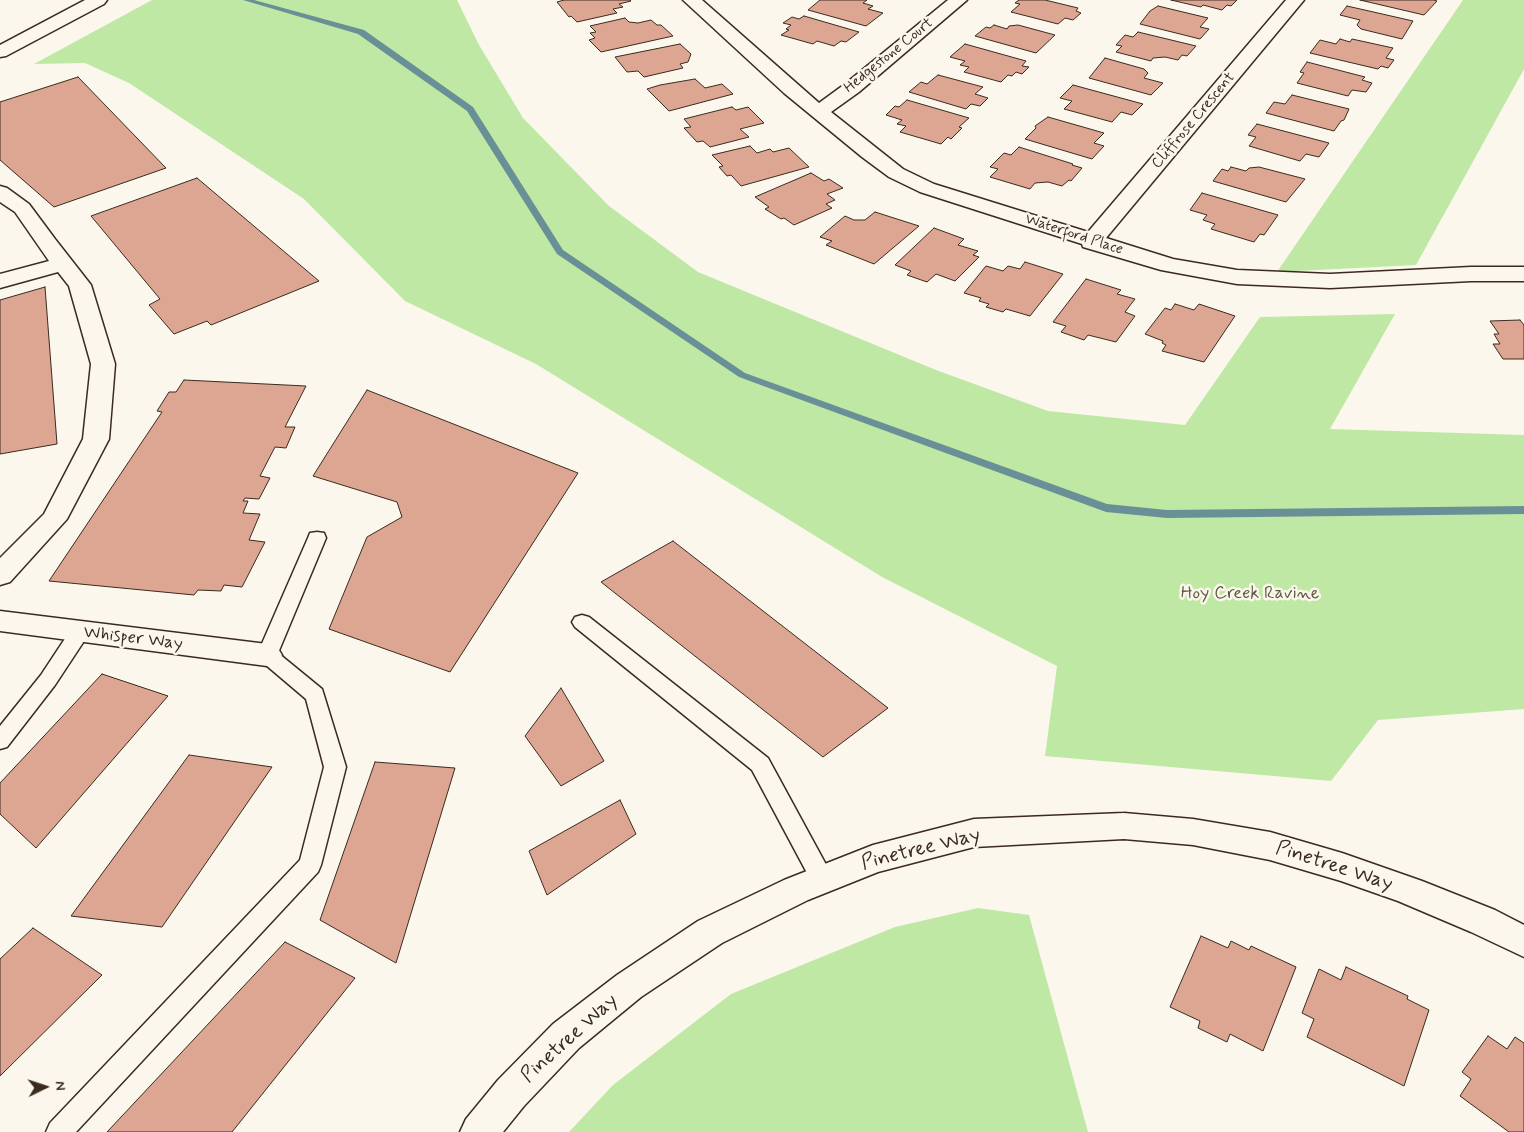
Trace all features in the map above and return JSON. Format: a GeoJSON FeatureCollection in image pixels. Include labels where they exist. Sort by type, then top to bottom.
{"type":"FeatureCollection","features":[{"type":"Feature","properties":{"kind":"street"},"geometry":{"type":"LineString","coordinates":[[0,52],[98,0]]}},
{"type":"Feature","properties":{"kind":"street","name":"Waterford Place"},"geometry":{"type":"LineString","coordinates":[[692,0],[869,154],[896,173],[927,188],[1091,242],[1170,265],[1237,277],[1330,281],[1471,274],[1524,274]]}},
{"type":"Feature","properties":{"kind":"street","name":"Hedgestone Court"},"geometry":{"type":"LineString","coordinates":[[819,112],[852,88],[958,0]]}},
{"type":"Feature","properties":{"kind":"street","name":"Cliffrose Crescent"},"geometry":{"type":"LineString","coordinates":[[1091,242],[1296,0]]}},
{"type":"Feature","properties":{"kind":"street"},"geometry":{"type":"LineString","coordinates":[[0,192],[22,208],[80,285],[103,364],[96,439],[54,519],[0,575]]}},
{"type":"Feature","properties":{"kind":"street"},"geometry":{"type":"LineString","coordinates":[[0,281],[63,264]]}},
{"type":"Feature","properties":{"kind":"street","name":"Whisper Way"},"geometry":{"type":"LineString","coordinates":[[0,621],[267,655]]}},
{"type":"Feature","properties":{"kind":"street","name":"Pinetree Way"},"geometry":{"type":"LineString","coordinates":[[479,1132],[511,1093],[566,1036],[629,986],[710,932],[822,879],[874,859],[974,833],[1134,827],[1193,832],[1279,848],[1342,867],[1410,891],[1483,921],[1524,942]]}},
{"type":"Feature","properties":{"kind":"lane"},"geometry":{"type":"LineString","coordinates":[[59,1132],[310,865],[335,767],[315,695],[267,655],[318,538]]}},
{"type":"Feature","properties":{"kind":"lane"},"geometry":{"type":"LineString","coordinates":[[582,622],[760,764],[822,879]]}},
{"type":"Feature","properties":{"kind":"lane"},"geometry":{"type":"LineString","coordinates":[[0,741],[48,680],[79,632]]}},
{"type":"Feature","properties":{"kind":"green space","name":"Hoy Creek Ravine"},"geometry":{"type":"Polygon","coordinates":[[[152,0],[457,0],[479,45],[523,118],[609,206],[698,272],[936,370],[1048,411],[1185,425],[1260,317],[1395,314],[1330,429],[1524,435],[1524,709],[1378,720],[1331,781],[1045,756],[1057,666],[882,577],[536,364],[405,301],[304,199],[129,83],[85,63],[34,64],[152,0]]]}},
{"type":"Feature","properties":{"kind":"green space"},"geometry":{"type":"Polygon","coordinates":[[[1463,0],[1524,0],[1524,69],[1416,265],[1277,272],[1463,0]]]}},
{"type":"Feature","properties":{"kind":"green space"},"geometry":{"type":"Polygon","coordinates":[[[978,908],[1029,915],[1088,1132],[569,1132],[613,1085],[731,994],[895,927],[978,908]]]}},
{"type":"Feature","properties":{"kind":"building"},"geometry":{"type":"Polygon","coordinates":[[[564,0],[631,1],[619,4],[623,7],[613,9],[617,13],[577,22],[571,16],[569,17],[557,2],[564,0]]]}},
{"type":"Feature","properties":{"kind":"building"},"geometry":{"type":"Polygon","coordinates":[[[820,0],[867,0],[863,3],[873,6],[868,9],[883,13],[866,26],[808,10],[820,0]]]}},
{"type":"Feature","properties":{"kind":"building"},"geometry":{"type":"Polygon","coordinates":[[[1019,0],[1045,0],[1078,8],[1076,11],[1081,13],[1073,20],[1065,18],[1058,24],[1011,12],[1020,4],[1015,3],[1019,0]]]}},
{"type":"Feature","properties":{"kind":"building"},"geometry":{"type":"Polygon","coordinates":[[[1171,0],[1237,0],[1231,6],[1227,5],[1222,10],[1171,0]]]}},
{"type":"Feature","properties":{"kind":"building"},"geometry":{"type":"Polygon","coordinates":[[[1360,0],[1434,0],[1437,1],[1424,15],[1360,0]]]}},
{"type":"Feature","properties":{"kind":"building"},"geometry":{"type":"Polygon","coordinates":[[[1158,6],[1208,18],[1200,27],[1209,29],[1200,39],[1140,24],[1150,11],[1158,6]]]}},
{"type":"Feature","properties":{"kind":"building"},"geometry":{"type":"Polygon","coordinates":[[[1347,6],[1413,21],[1402,39],[1361,29],[1357,25],[1360,20],[1340,15],[1347,6]]]}},
{"type":"Feature","properties":{"kind":"building"},"geometry":{"type":"Polygon","coordinates":[[[804,16],[859,32],[846,42],[841,41],[834,46],[817,41],[813,44],[781,35],[789,30],[786,29],[791,25],[783,23],[792,17],[799,19],[804,16]]]}},
{"type":"Feature","properties":{"kind":"building"},"geometry":{"type":"Polygon","coordinates":[[[625,18],[629,22],[638,23],[651,20],[657,25],[661,25],[673,36],[601,52],[589,40],[595,38],[590,33],[596,32],[590,26],[625,18]]]}},
{"type":"Feature","properties":{"kind":"building"},"geometry":{"type":"Polygon","coordinates":[[[994,25],[1007,29],[1009,26],[1018,25],[1055,35],[1036,53],[975,36],[986,27],[990,28],[994,25]]]}},
{"type":"Feature","properties":{"kind":"building"},"geometry":{"type":"Polygon","coordinates":[[[1138,32],[1196,46],[1187,56],[1182,55],[1178,60],[1165,57],[1153,58],[1151,61],[1116,52],[1122,46],[1116,45],[1125,35],[1133,37],[1138,32]]]}},
{"type":"Feature","properties":{"kind":"building"},"geometry":{"type":"Polygon","coordinates":[[[1340,39],[1350,42],[1352,39],[1393,48],[1386,58],[1394,60],[1388,68],[1381,66],[1378,69],[1310,53],[1320,40],[1336,44],[1340,39]]]}},
{"type":"Feature","properties":{"kind":"building"},"geometry":{"type":"Polygon","coordinates":[[[680,44],[691,54],[688,62],[680,64],[683,68],[644,77],[638,71],[627,72],[615,57],[680,44]]]}},
{"type":"Feature","properties":{"kind":"building"},"geometry":{"type":"Polygon","coordinates":[[[965,44],[1026,61],[1022,66],[1029,67],[1022,74],[1016,72],[1012,76],[1008,75],[1001,82],[964,72],[969,67],[960,65],[965,61],[950,57],[965,44]]]}},
{"type":"Feature","properties":{"kind":"building"},"geometry":{"type":"Polygon","coordinates":[[[1105,58],[1144,69],[1148,73],[1144,78],[1163,83],[1151,95],[1089,78],[1105,58]]]}},
{"type":"Feature","properties":{"kind":"building"},"geometry":{"type":"Polygon","coordinates":[[[1307,62],[1365,77],[1362,80],[1372,83],[1366,92],[1352,90],[1348,96],[1297,83],[1304,73],[1300,72],[1307,62]]]}},
{"type":"Feature","properties":{"kind":"building"},"geometry":{"type":"Polygon","coordinates":[[[938,75],[983,87],[975,94],[988,98],[980,106],[971,104],[966,109],[909,92],[921,82],[927,84],[938,75]]]}},
{"type":"Feature","properties":{"kind":"building"},"geometry":{"type":"Polygon","coordinates":[[[78,77],[166,168],[54,207],[0,160],[0,102],[78,77]]]}},
{"type":"Feature","properties":{"kind":"building"},"geometry":{"type":"Polygon","coordinates":[[[695,79],[705,88],[722,84],[733,94],[669,111],[647,89],[660,85],[695,79]]]}},
{"type":"Feature","properties":{"kind":"building"},"geometry":{"type":"Polygon","coordinates":[[[1073,85],[1143,104],[1132,115],[1121,112],[1112,122],[1064,109],[1072,101],[1060,98],[1073,85]]]}},
{"type":"Feature","properties":{"kind":"building"},"geometry":{"type":"Polygon","coordinates":[[[1292,95],[1349,109],[1344,120],[1341,121],[1334,131],[1266,113],[1274,102],[1285,104],[1292,95]]]}},
{"type":"Feature","properties":{"kind":"building"},"geometry":{"type":"Polygon","coordinates":[[[907,100],[969,118],[959,127],[962,128],[951,139],[948,137],[941,144],[900,132],[906,126],[897,124],[902,120],[886,115],[895,106],[899,107],[907,100]]]}},
{"type":"Feature","properties":{"kind":"building"},"geometry":{"type":"Polygon","coordinates":[[[732,107],[736,110],[748,107],[764,123],[740,129],[749,137],[710,147],[703,141],[697,142],[684,128],[691,127],[684,119],[732,107]]]}},
{"type":"Feature","properties":{"kind":"building"},"geometry":{"type":"Polygon","coordinates":[[[1048,117],[1104,133],[1094,143],[1104,146],[1092,159],[1025,139],[1036,128],[1035,126],[1048,117]]]}},
{"type":"Feature","properties":{"kind":"building"},"geometry":{"type":"Polygon","coordinates":[[[1257,124],[1329,143],[1319,157],[1306,154],[1300,161],[1249,146],[1256,137],[1248,135],[1257,124]]]}},
{"type":"Feature","properties":{"kind":"building"},"geometry":{"type":"Polygon","coordinates":[[[750,146],[757,153],[770,149],[773,152],[789,148],[809,167],[741,186],[731,175],[727,176],[719,167],[723,166],[712,155],[750,146]]]}},
{"type":"Feature","properties":{"kind":"building"},"geometry":{"type":"Polygon","coordinates":[[[1019,147],[1082,168],[1071,181],[1069,180],[1062,186],[1048,182],[1035,183],[1030,189],[990,177],[998,169],[990,167],[1004,153],[1011,155],[1019,147]]]}},
{"type":"Feature","properties":{"kind":"building"},"geometry":{"type":"Polygon","coordinates":[[[1231,167],[1246,171],[1249,168],[1259,167],[1305,179],[1286,202],[1213,181],[1222,169],[1228,171],[1231,167]]]}},
{"type":"Feature","properties":{"kind":"building"},"geometry":{"type":"Polygon","coordinates":[[[811,173],[824,181],[829,179],[843,188],[827,194],[835,200],[826,204],[832,208],[794,225],[765,209],[769,207],[755,197],[811,173]]]}},
{"type":"Feature","properties":{"kind":"building"},"geometry":{"type":"Polygon","coordinates":[[[197,178],[319,281],[211,325],[207,321],[174,334],[149,305],[160,299],[91,216],[197,178]]]}},
{"type":"Feature","properties":{"kind":"building"},"geometry":{"type":"Polygon","coordinates":[[[1202,193],[1278,215],[1264,235],[1260,234],[1254,242],[1211,229],[1215,224],[1203,220],[1207,215],[1190,210],[1202,193]]]}},
{"type":"Feature","properties":{"kind":"building"},"geometry":{"type":"Polygon","coordinates":[[[875,212],[919,226],[874,264],[826,245],[832,241],[820,237],[845,216],[854,220],[865,220],[875,212]]]}},
{"type":"Feature","properties":{"kind":"building"},"geometry":{"type":"Polygon","coordinates":[[[934,228],[964,239],[958,245],[978,251],[973,255],[979,257],[955,281],[936,274],[927,282],[907,275],[911,271],[895,265],[934,228]]]}},
{"type":"Feature","properties":{"kind":"building"},"geometry":{"type":"Polygon","coordinates":[[[1025,262],[1063,274],[1030,316],[1006,309],[1003,312],[986,307],[989,304],[979,301],[981,298],[964,293],[986,266],[1003,271],[1008,266],[1020,269],[1025,262]]]}},
{"type":"Feature","properties":{"kind":"building"},"geometry":{"type":"Polygon","coordinates":[[[1086,279],[1121,290],[1117,294],[1135,299],[1125,312],[1135,316],[1116,342],[1088,335],[1084,340],[1061,332],[1066,326],[1053,322],[1086,279]]]}},
{"type":"Feature","properties":{"kind":"building"},"geometry":{"type":"Polygon","coordinates":[[[45,287],[57,444],[0,454],[0,300],[45,287]]]}},
{"type":"Feature","properties":{"kind":"building"},"geometry":{"type":"Polygon","coordinates":[[[1175,304],[1194,310],[1199,304],[1235,316],[1204,362],[1162,351],[1166,345],[1162,343],[1163,341],[1145,334],[1165,308],[1171,310],[1175,304]]]}},
{"type":"Feature","properties":{"kind":"building"},"geometry":{"type":"Polygon","coordinates":[[[1520,320],[1524,325],[1524,359],[1503,359],[1493,344],[1500,344],[1494,334],[1499,334],[1490,321],[1520,320]]]}},
{"type":"Feature","properties":{"kind":"building"},"geometry":{"type":"Polygon","coordinates":[[[184,380],[306,386],[285,427],[295,427],[286,448],[275,447],[260,476],[270,478],[259,499],[245,498],[243,501],[248,501],[243,513],[260,514],[249,540],[265,542],[242,587],[224,585],[221,591],[198,590],[194,595],[49,581],[162,412],[157,411],[169,392],[176,392],[184,380]]]}},
{"type":"Feature","properties":{"kind":"building"},"geometry":{"type":"Polygon","coordinates":[[[367,390],[578,473],[450,672],[329,629],[367,537],[402,517],[397,502],[313,476],[367,390]]]}},
{"type":"Feature","properties":{"kind":"building"},"geometry":{"type":"Polygon","coordinates":[[[673,541],[888,708],[823,757],[601,582],[673,541]]]}},
{"type":"Feature","properties":{"kind":"building"},"geometry":{"type":"Polygon","coordinates":[[[102,674],[168,696],[36,848],[0,814],[0,783],[102,674]]]}},
{"type":"Feature","properties":{"kind":"building"},"geometry":{"type":"Polygon","coordinates":[[[561,688],[604,761],[561,786],[525,736],[561,688]]]}},
{"type":"Feature","properties":{"kind":"building"},"geometry":{"type":"Polygon","coordinates":[[[189,755],[272,767],[162,927],[71,916],[189,755]]]}},
{"type":"Feature","properties":{"kind":"building"},"geometry":{"type":"Polygon","coordinates":[[[375,762],[455,768],[396,963],[320,920],[375,762]]]}},
{"type":"Feature","properties":{"kind":"building"},"geometry":{"type":"Polygon","coordinates":[[[620,800],[636,834],[547,895],[529,851],[620,800]]]}},
{"type":"Feature","properties":{"kind":"building"},"geometry":{"type":"Polygon","coordinates":[[[33,928],[102,975],[0,1076],[0,959],[33,928]]]}},
{"type":"Feature","properties":{"kind":"building"},"geometry":{"type":"Polygon","coordinates":[[[1201,936],[1228,948],[1231,941],[1249,950],[1251,946],[1296,967],[1263,1051],[1230,1034],[1227,1042],[1198,1028],[1200,1021],[1170,1007],[1201,936]]]}},
{"type":"Feature","properties":{"kind":"building"},"geometry":{"type":"Polygon","coordinates":[[[285,942],[355,978],[232,1132],[107,1132],[285,942]]]}},
{"type":"Feature","properties":{"kind":"building"},"geometry":{"type":"Polygon","coordinates":[[[1346,967],[1408,996],[1407,999],[1429,1010],[1404,1086],[1307,1037],[1314,1019],[1302,1013],[1319,969],[1341,980],[1346,967]]]}},
{"type":"Feature","properties":{"kind":"building"},"geometry":{"type":"Polygon","coordinates":[[[1488,1036],[1507,1049],[1515,1037],[1524,1043],[1524,1132],[1509,1132],[1460,1096],[1471,1079],[1462,1072],[1488,1036]]]}},
{"type":"Feature","properties":{"kind":"waterway"},"geometry":{"type":"LineString","coordinates":[[246,0],[361,32],[470,109],[560,252],[742,375],[1106,508],[1167,514],[1524,510]]}}]}
